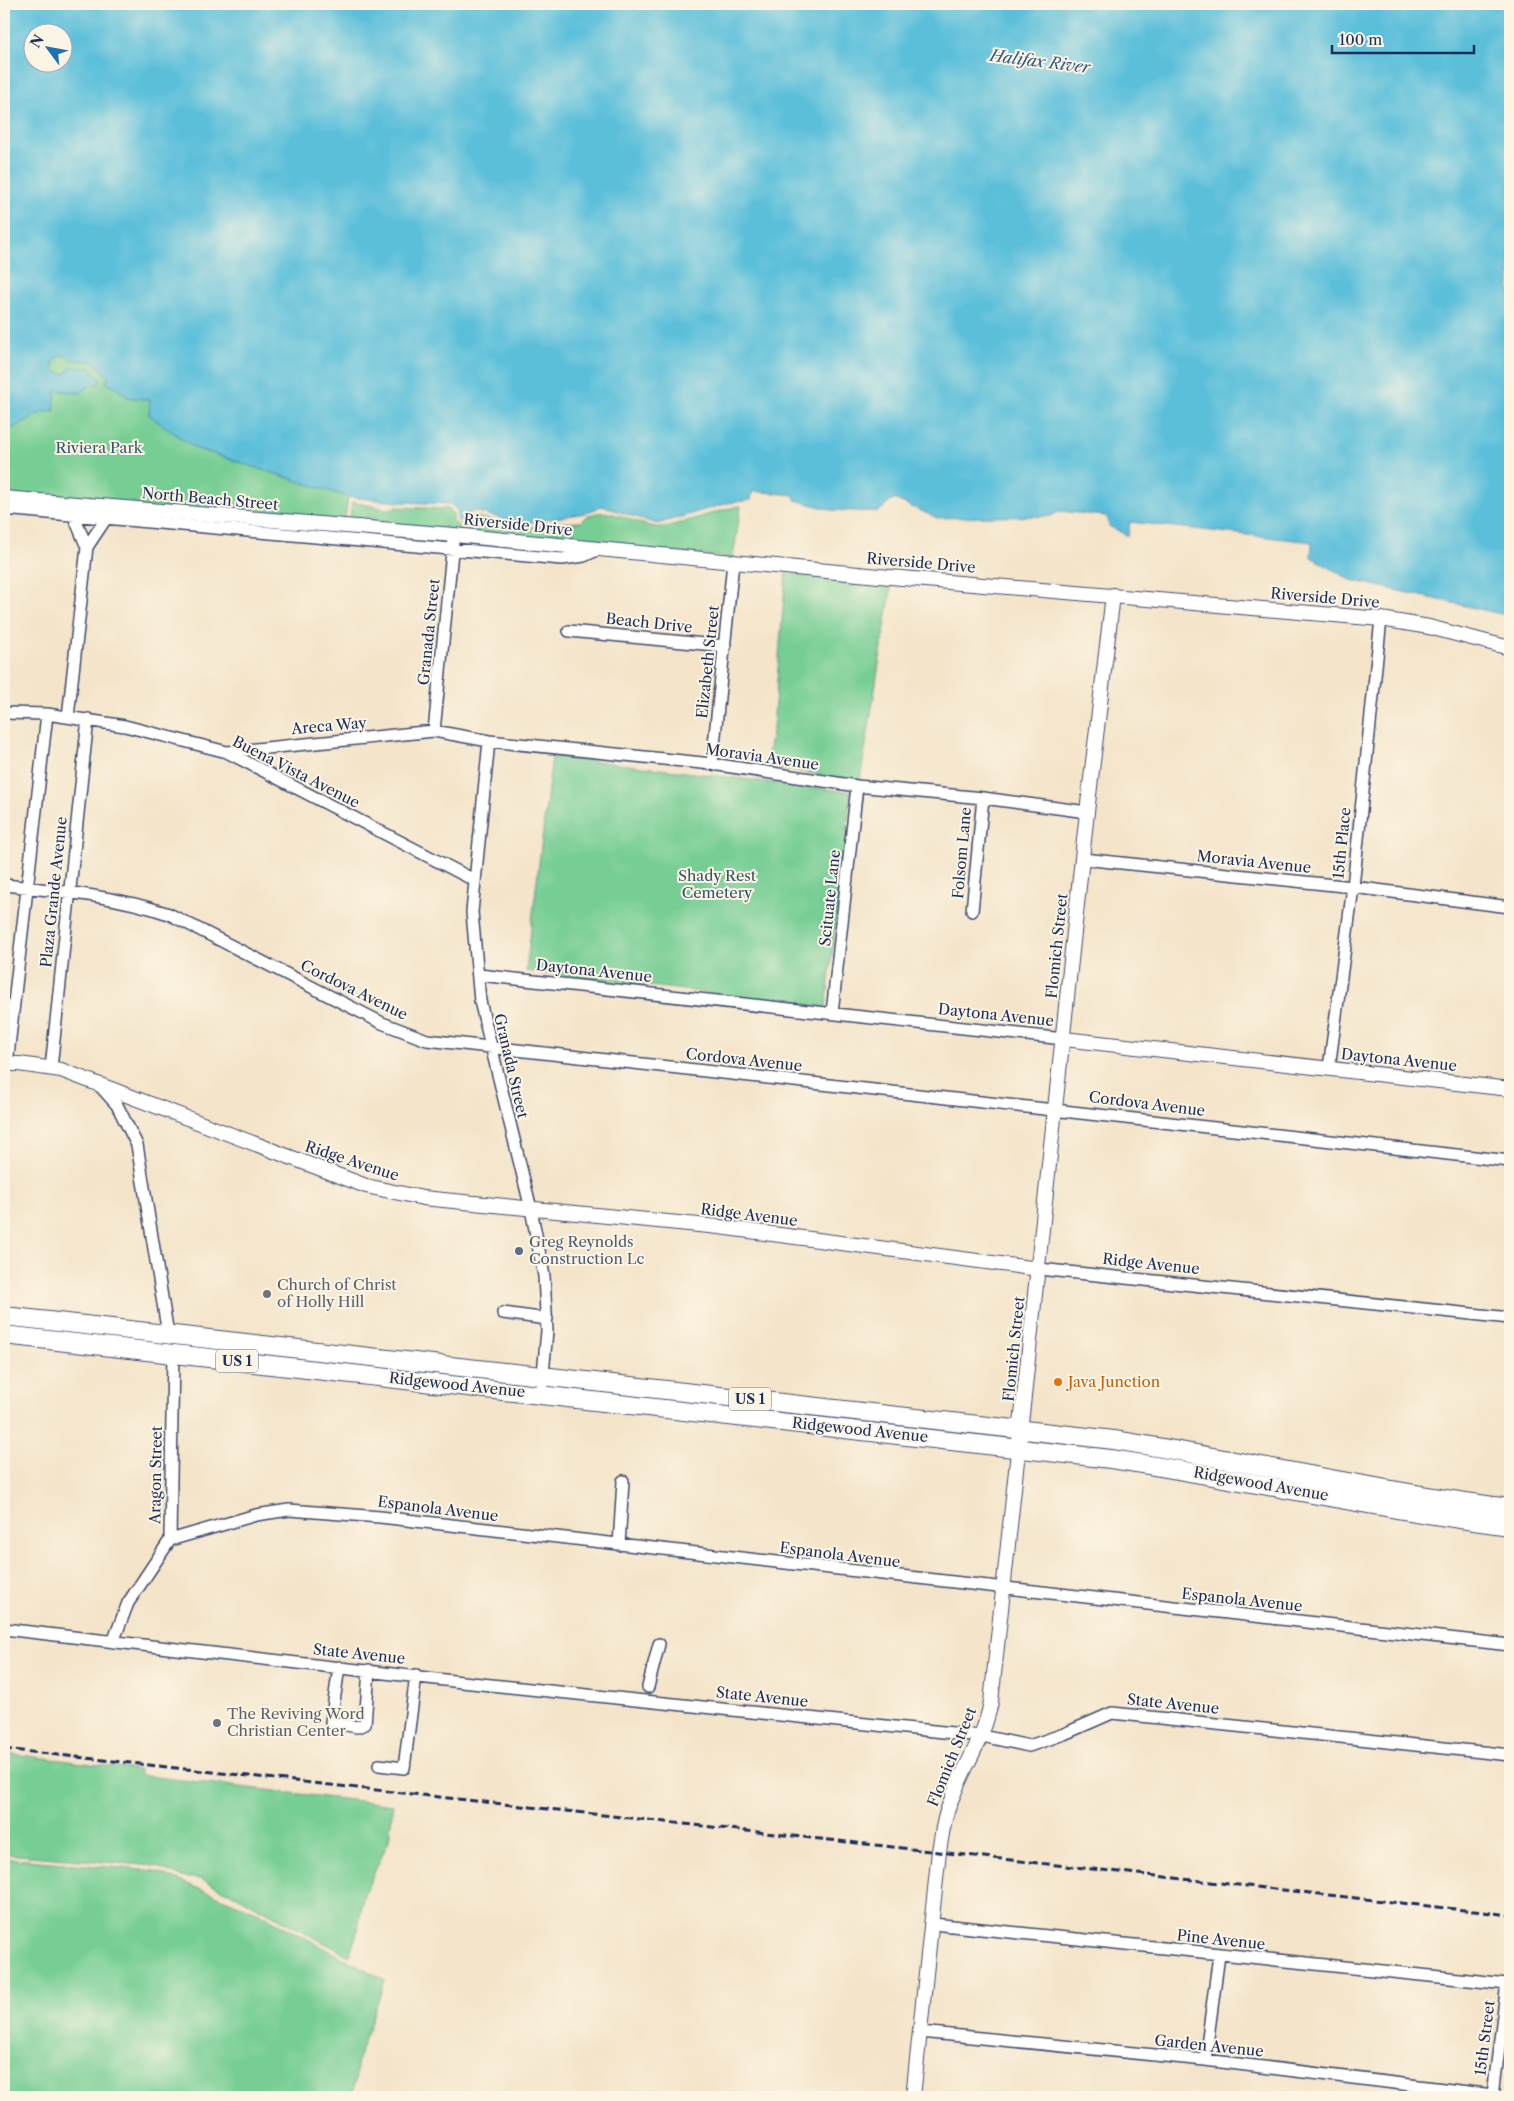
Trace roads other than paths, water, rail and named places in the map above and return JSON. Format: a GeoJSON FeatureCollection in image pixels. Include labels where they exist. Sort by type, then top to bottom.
{"type":"FeatureCollection","features":[{"type":"Feature","properties":{"kind":"main road","name":"Ridgewood Avenue"},"geometry":{"type":"LineString","coordinates":[[4,1316],[1022,1429],[1188,1452],[1510,1508]]}},
{"type":"Feature","properties":{"kind":"main road","name":"Ridgewood Avenue"},"geometry":{"type":"LineString","coordinates":[[4,1335],[1020,1448],[1173,1468],[1369,1504],[1507,1526]]}},
{"type":"Feature","properties":{"kind":"street","name":"North Beach Street"},"geometry":{"type":"LineString","coordinates":[[4,498],[70,509],[91,505],[326,525]]}},
{"type":"Feature","properties":{"kind":"street"},"geometry":{"type":"LineString","coordinates":[[68,717],[87,547],[115,507]]}},
{"type":"Feature","properties":{"kind":"street"},"geometry":{"type":"LineString","coordinates":[[4,509],[70,509],[106,518],[453,541]]}},
{"type":"Feature","properties":{"kind":"street"},"geometry":{"type":"LineString","coordinates":[[70,509],[87,547]]}},
{"type":"Feature","properties":{"kind":"street","name":"Riverside Drive"},"geometry":{"type":"LineString","coordinates":[[326,525],[453,541],[597,550],[1381,620],[1429,627],[1510,648]]}},
{"type":"Feature","properties":{"kind":"street","name":"Granada Street"},"geometry":{"type":"LineString","coordinates":[[434,731],[453,541]]}},
{"type":"Feature","properties":{"kind":"street","name":"Elizabeth Street"},"geometry":{"type":"LineString","coordinates":[[712,764],[733,563]]}},
{"type":"Feature","properties":{"kind":"street","name":"Flomich Street"},"geometry":{"type":"LineString","coordinates":[[913,2097],[939,1851],[948,1807],[982,1736],[991,1702],[1020,1448],[1087,812],[1113,595]]}},
{"type":"Feature","properties":{"kind":"street","name":"15th Place"},"geometry":{"type":"LineString","coordinates":[[1329,1068],[1353,887],[1381,620]]}},
{"type":"Feature","properties":{"kind":"street","name":"Beach Drive"},"geometry":{"type":"LineString","coordinates":[[569,630],[725,646]]}},
{"type":"Feature","properties":{"kind":"street","name":"Buena Vista Avenue"},"geometry":{"type":"LineString","coordinates":[[4,713],[47,714],[88,719],[125,726],[227,752],[474,880]]}},
{"type":"Feature","properties":{"kind":"street","name":"Plaza Grande Avenue"},"geometry":{"type":"LineString","coordinates":[[5,1064],[47,714]]}},
{"type":"Feature","properties":{"kind":"street","name":"Plaza Grande Avenue"},"geometry":{"type":"LineString","coordinates":[[50,1068],[88,719]]}},
{"type":"Feature","properties":{"kind":"street","name":"Moravia Avenue"},"geometry":{"type":"LineString","coordinates":[[434,731],[489,742],[712,764],[857,786],[983,798],[1087,812]]}},
{"type":"Feature","properties":{"kind":"street","name":"Areca Way"},"geometry":{"type":"LineString","coordinates":[[227,752],[434,731]]}},
{"type":"Feature","properties":{"kind":"street","name":"Granada Street"},"geometry":{"type":"LineString","coordinates":[[489,742],[472,912],[480,1001],[531,1209],[544,1276],[546,1319],[542,1395]]}},
{"type":"Feature","properties":{"kind":"street","name":"Scituate Lane"},"geometry":{"type":"LineString","coordinates":[[832,1013],[857,786]]}},
{"type":"Feature","properties":{"kind":"street","name":"Folsom Lane"},"geometry":{"type":"LineString","coordinates":[[972,911],[983,798]]}},
{"type":"Feature","properties":{"kind":"street","name":"Moravia Avenue"},"geometry":{"type":"LineString","coordinates":[[1083,859],[1353,887],[1510,906]]}},
{"type":"Feature","properties":{"kind":"street","name":"Cordova Avenue"},"geometry":{"type":"LineString","coordinates":[[4,885],[68,892],[136,903],[169,914],[391,1026],[427,1040],[1510,1160]]}},
{"type":"Feature","properties":{"kind":"street","name":"Daytona Avenue"},"geometry":{"type":"LineString","coordinates":[[479,975],[1510,1089]]}},
{"type":"Feature","properties":{"kind":"street","name":"Ridge Avenue"},"geometry":{"type":"LineString","coordinates":[[5,1064],[50,1068],[366,1186],[423,1198],[719,1227],[1039,1269],[1510,1318]]}},
{"type":"Feature","properties":{"kind":"street"},"geometry":{"type":"LineString","coordinates":[[101,1087],[116,1105],[137,1145],[168,1334]]}},
{"type":"Feature","properties":{"kind":"street"},"geometry":{"type":"LineString","coordinates":[[503,1313],[546,1319]]}},
{"type":"Feature","properties":{"kind":"street","name":"Aragon Street"},"geometry":{"type":"LineString","coordinates":[[113,1642],[128,1603],[170,1540],[173,1354]]}},
{"type":"Feature","properties":{"kind":"street"},"geometry":{"type":"LineString","coordinates":[[619,1544],[623,1481]]}},
{"type":"Feature","properties":{"kind":"street","name":"Espanola Avenue"},"geometry":{"type":"LineString","coordinates":[[170,1540],[256,1515],[289,1510],[380,1517],[1510,1645]]}},
{"type":"Feature","properties":{"kind":"street","name":"State Avenue"},"geometry":{"type":"LineString","coordinates":[[4,1629],[416,1675],[462,1682],[982,1736],[1029,1746],[1064,1734],[1112,1713],[1510,1754]]}},
{"type":"Feature","properties":{"kind":"street"},"geometry":{"type":"LineString","coordinates":[[648,1687],[659,1644]]}},
{"type":"Feature","properties":{"kind":"street"},"geometry":{"type":"LineString","coordinates":[[339,1667],[331,1722],[357,1727],[365,1724],[369,1670]]}},
{"type":"Feature","properties":{"kind":"street"},"geometry":{"type":"LineString","coordinates":[[380,1765],[404,1768],[416,1675]]}},
{"type":"Feature","properties":{"kind":"street","name":"Pine Avenue"},"geometry":{"type":"LineString","coordinates":[[932,1924],[1507,1984]]}},
{"type":"Feature","properties":{"kind":"street"},"geometry":{"type":"LineString","coordinates":[[1205,2060],[1219,1955]]}},
{"type":"Feature","properties":{"kind":"street","name":"15th Street"},"geometry":{"type":"LineString","coordinates":[[1493,2095],[1507,1984]]}},
{"type":"Feature","properties":{"kind":"street","name":"Garden Avenue"},"geometry":{"type":"LineString","coordinates":[[920,2032],[1205,2060],[1493,2095]]}},
{"type":"Feature","properties":{"kind":"water","name":"Halifax River"},"geometry":{"type":"Polygon","coordinates":[[[4,4],[1510,4],[1510,616],[1351,580],[1311,557],[1312,542],[1130,522],[1128,536],[1109,526],[1108,519],[1105,516],[1060,511],[1051,516],[937,518],[894,499],[878,512],[832,510],[795,500],[794,495],[753,491],[751,500],[728,503],[657,524],[602,506],[585,513],[521,524],[474,511],[467,515],[464,522],[457,521],[458,511],[450,504],[398,502],[348,497],[195,448],[149,415],[150,400],[128,397],[117,388],[107,384],[108,376],[94,361],[71,360],[67,356],[60,355],[54,360],[53,368],[58,373],[66,374],[71,367],[90,368],[100,379],[99,384],[90,385],[80,393],[56,390],[54,411],[42,412],[4,433],[4,4]]]}},
{"type":"Feature","properties":{"kind":"railway"},"geometry":{"type":"LineString","coordinates":[[4,1749],[1510,1915]]}},
{"type":"Feature","properties":{"kind":"place","name":"Greg Reynolds Construction Lc"},"geometry":{"type":"Point","coordinates":[519,1251]}},
{"type":"Feature","properties":{"kind":"place","name":"Church of Christ of Holly Hill"},"geometry":{"type":"Point","coordinates":[267,1294]}},
{"type":"Feature","properties":{"kind":"place","name":"Java Junction"},"geometry":{"type":"Point","coordinates":[1058,1382]}},
{"type":"Feature","properties":{"kind":"place","name":"The Reviving Word Christian Center"},"geometry":{"type":"Point","coordinates":[217,1723]}},
{"type":"Feature","properties":{"kind":"park label","name":"Riviera Park"},"geometry":{"type":"Point","coordinates":[99,448]}},
{"type":"Feature","properties":{"kind":"park label","name":"Shady Rest Cemetery"},"geometry":{"type":"Point","coordinates":[717,884]}}]}
